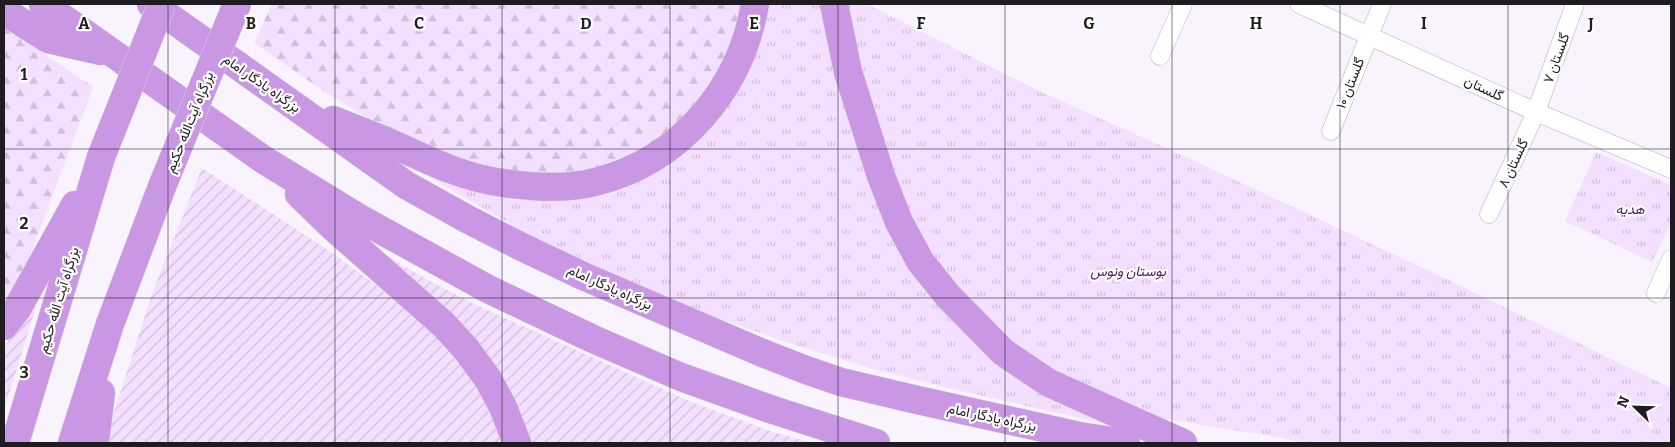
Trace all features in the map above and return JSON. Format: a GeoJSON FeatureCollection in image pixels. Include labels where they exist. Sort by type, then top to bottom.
{"type":"FeatureCollection","features":[{"type":"Feature","properties":{"kind":"highway"},"geometry":{"type":"LineString","coordinates":[[43,4],[264,160],[359,218],[488,289],[593,339],[681,376],[774,410],[876,443]]}},
{"type":"Feature","properties":{"kind":"highway","name":"بزرگراه یادگار امام"},"geometry":{"type":"LineString","coordinates":[[150,4],[406,185],[467,219],[583,276],[760,352],[806,370],[850,384],[1079,436],[1126,443]]}},
{"type":"Feature","properties":{"kind":"highway"},"geometry":{"type":"LineString","coordinates":[[4,326],[17,309],[101,157],[162,4]]}},
{"type":"Feature","properties":{"kind":"highway","name":"بزرگراه آیت‌الله حکیم"},"geometry":{"type":"LineString","coordinates":[[110,324],[163,184],[237,4]]}},
{"type":"Feature","properties":{"kind":"highway"},"geometry":{"type":"LineString","coordinates":[[292,104],[386,141],[430,161],[495,182],[527,186],[565,186],[594,182],[635,169],[670,147],[699,122],[719,96],[740,60],[752,24],[755,4]]}},
{"type":"Feature","properties":{"kind":"highway"},"geometry":{"type":"LineString","coordinates":[[834,4],[848,72],[884,186],[899,222],[920,261],[948,296],[1003,352],[1049,383],[1183,443]]}},
{"type":"Feature","properties":{"kind":"highway"},"geometry":{"type":"LineString","coordinates":[[4,11],[48,39],[112,53]]}},
{"type":"Feature","properties":{"kind":"highway","name":"بزرگراه آیت الله حکیم"},"geometry":{"type":"LineString","coordinates":[[15,443],[101,157]]}},
{"type":"Feature","properties":{"kind":"highway"},"geometry":{"type":"LineString","coordinates":[[264,160],[333,228],[443,324],[466,348],[488,378],[518,443]]}},
{"type":"Feature","properties":{"kind":"highway"},"geometry":{"type":"LineString","coordinates":[[72,443],[110,324]]}},
{"type":"Feature","properties":{"kind":"highway"},"geometry":{"type":"LineString","coordinates":[[94,443],[110,324]]}},
{"type":"Feature","properties":{"kind":"street"},"geometry":{"type":"LineString","coordinates":[[1160,56],[1183,4]]}},
{"type":"Feature","properties":{"kind":"street","name":"گلستان"},"geometry":{"type":"LineString","coordinates":[[1299,4],[1536,112],[1671,169]]}},
{"type":"Feature","properties":{"kind":"street","name":"گلستان ۱۰"},"geometry":{"type":"LineString","coordinates":[[1331,131],[1382,4]]}},
{"type":"Feature","properties":{"kind":"street","name":"گلستان ۷"},"geometry":{"type":"LineString","coordinates":[[1536,112],[1575,4]]}},
{"type":"Feature","properties":{"kind":"street","name":"گلستان ۸"},"geometry":{"type":"LineString","coordinates":[[1489,214],[1536,112]]}},
{"type":"Feature","properties":{"kind":"street"},"geometry":{"type":"LineString","coordinates":[[1656,293],[1671,259]]}},
{"type":"Feature","properties":{"kind":"green space"},"geometry":{"type":"Polygon","coordinates":[[[272,4],[743,4],[722,67],[692,111],[650,145],[603,168],[560,176],[509,173],[461,159],[374,122],[322,90],[254,43],[272,4]]]}},
{"type":"Feature","properties":{"kind":"green space"},"geometry":{"type":"Polygon","coordinates":[[[768,4],[822,4],[930,294],[1137,431],[948,388],[870,368],[786,342],[703,313],[626,280],[526,233],[393,156],[472,191],[517,200],[570,200],[688,149],[714,124],[735,95],[751,63],[763,31],[768,4]]]}},
{"type":"Feature","properties":{"kind":"green space","name":"بوستان ونوس"},"geometry":{"type":"Polygon","coordinates":[[[845,4],[867,4],[1039,91],[1184,156],[1446,279],[1671,388],[1671,443],[1304,443],[1167,419],[1131,409],[1019,353],[926,252],[877,134],[845,4]]]}},
{"type":"Feature","properties":{"kind":"green space"},"geometry":{"type":"Polygon","coordinates":[[[4,27],[93,87],[22,277],[4,305],[4,27]]]}},
{"type":"Feature","properties":{"kind":"green space","name":"هدیه"},"geometry":{"type":"Polygon","coordinates":[[[1596,152],[1671,185],[1671,224],[1652,262],[1565,221],[1596,152]]]}},
{"type":"Feature","properties":{"kind":"green space"},"geometry":{"type":"Polygon","coordinates":[[[202,168],[325,248],[433,328],[468,373],[494,414],[504,443],[104,443],[153,291],[202,168]]]}},
{"type":"Feature","properties":{"kind":"green space"},"geometry":{"type":"Polygon","coordinates":[[[368,245],[474,304],[689,401],[770,431],[814,443],[530,443],[368,245]]]}},
{"type":"Feature","properties":{"kind":"green space"},"geometry":{"type":"Polygon","coordinates":[[[57,249],[36,307],[4,410],[4,348],[35,296],[57,249]]]}}]}
